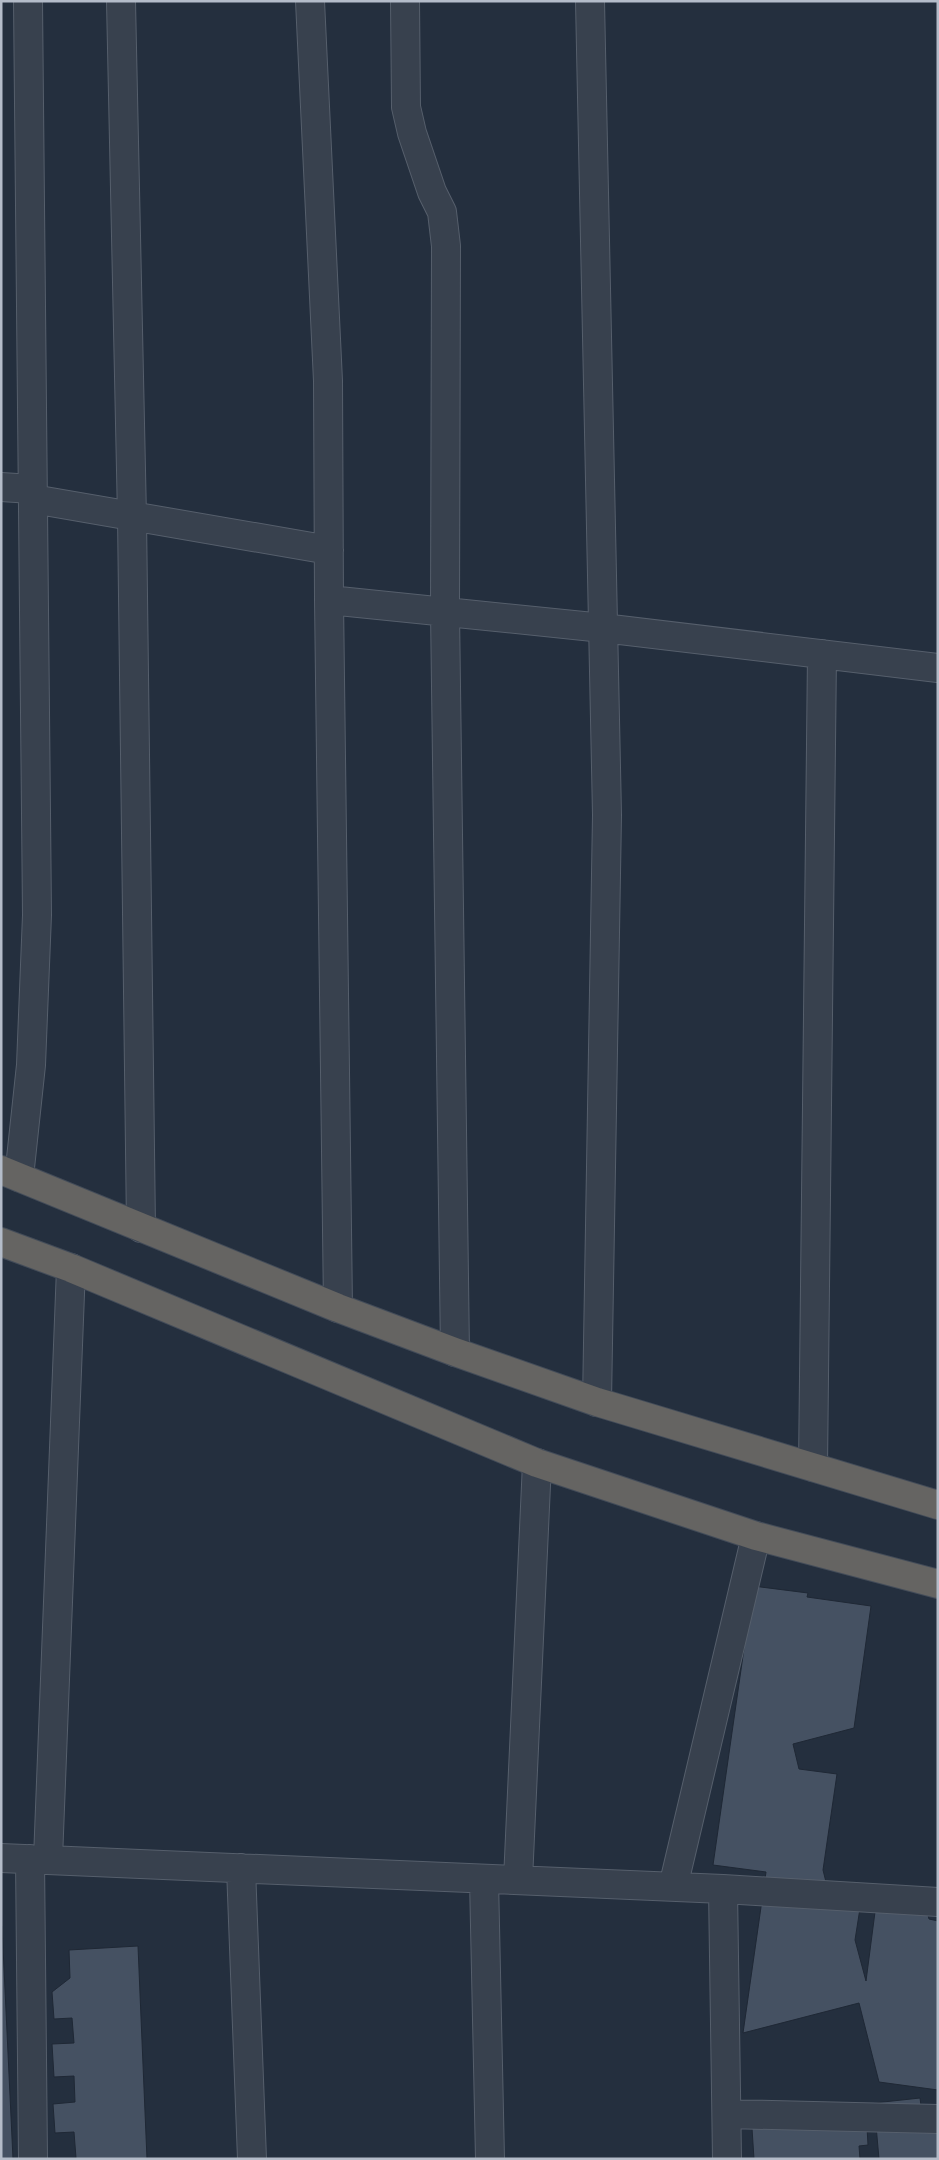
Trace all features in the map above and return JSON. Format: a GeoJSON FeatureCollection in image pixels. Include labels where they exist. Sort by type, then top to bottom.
{"type":"FeatureCollection","features":[{"type":"Feature","properties":{"kind":"highway"},"geometry":{"type":"LineString","coordinates":[[10,1173],[338,1308],[455,1352],[597,1402],[938,1505]]}},
{"type":"Feature","properties":{"kind":"highway"},"geometry":{"type":"LineString","coordinates":[[1,1242],[70,1268],[536,1462],[756,1536],[938,1584]]}},
{"type":"Feature","properties":{"kind":"street"},"geometry":{"type":"LineString","coordinates":[[10,1173],[31,1065],[37,915],[28,1]]}},
{"type":"Feature","properties":{"kind":"street"},"geometry":{"type":"LineString","coordinates":[[121,1],[132,517],[141,1228]]}},
{"type":"Feature","properties":{"kind":"street"},"geometry":{"type":"LineString","coordinates":[[310,1],[328,381],[338,1308]]}},
{"type":"Feature","properties":{"kind":"street"},"geometry":{"type":"LineString","coordinates":[[405,1],[406,107],[412,133],[432,192],[442,212],[445,227],[444,612],[455,1352]]}},
{"type":"Feature","properties":{"kind":"street"},"geometry":{"type":"LineString","coordinates":[[590,1],[607,815],[597,1402]]}},
{"type":"Feature","properties":{"kind":"street"},"geometry":{"type":"LineString","coordinates":[[1,487],[132,517],[329,550]]}},
{"type":"Feature","properties":{"kind":"street"},"geometry":{"type":"LineString","coordinates":[[329,600],[603,628],[938,668]]}},
{"type":"Feature","properties":{"kind":"street"},"geometry":{"type":"LineString","coordinates":[[813,1467],[822,654]]}},
{"type":"Feature","properties":{"kind":"street"},"geometry":{"type":"LineString","coordinates":[[33,2159],[39,1859],[70,1268]]}},
{"type":"Feature","properties":{"kind":"street"},"geometry":{"type":"LineString","coordinates":[[518,1880],[536,1462]]}},
{"type":"Feature","properties":{"kind":"street"},"geometry":{"type":"LineString","coordinates":[[673,1887],[756,1536]]}},
{"type":"Feature","properties":{"kind":"street"},"geometry":{"type":"LineString","coordinates":[[1,1858],[724,1889],[938,1902]]}},
{"type":"Feature","properties":{"kind":"street"},"geometry":{"type":"LineString","coordinates":[[241,1868],[252,2159]]}},
{"type":"Feature","properties":{"kind":"street"},"geometry":{"type":"LineString","coordinates":[[484,1879],[490,2159]]}},
{"type":"Feature","properties":{"kind":"street"},"geometry":{"type":"LineString","coordinates":[[724,1889],[727,2159]]}},
{"type":"Feature","properties":{"kind":"street"},"geometry":{"type":"LineString","coordinates":[[727,2114],[938,2118]]}},
{"type":"Feature","properties":{"kind":"building"},"geometry":{"type":"Polygon","coordinates":[[[753,1586],[808,1593],[807,1597],[871,1606],[854,1728],[793,1744],[799,1769],[837,1774],[823,1870],[830,1898],[861,1902],[855,1940],[866,1981],[875,1912],[924,1900],[929,1919],[938,1921],[938,2090],[879,2082],[859,2003],[743,2033],[766,1872],[713,1865],[753,1586]]]}},
{"type":"Feature","properties":{"kind":"building"},"geometry":{"type":"Polygon","coordinates":[[[2,1926],[13,2159],[1,2159],[2,1926]]]}},
{"type":"Feature","properties":{"kind":"building"},"geometry":{"type":"Polygon","coordinates":[[[138,1946],[147,2159],[68,2159],[76,2158],[74,2132],[55,2133],[53,2104],[75,2102],[74,2076],[54,2077],[52,2044],[74,2043],[72,2018],[54,2019],[52,1992],[70,1978],[69,1950],[138,1946]]]}},
{"type":"Feature","properties":{"kind":"building"},"geometry":{"type":"Polygon","coordinates":[[[920,2098],[924,2129],[938,2127],[938,2159],[879,2159],[874,2103],[920,2098]]]}},
{"type":"Feature","properties":{"kind":"building"},"geometry":{"type":"Polygon","coordinates":[[[751,2113],[867,2127],[868,2145],[859,2146],[860,2159],[754,2159],[751,2113]]]}}]}
